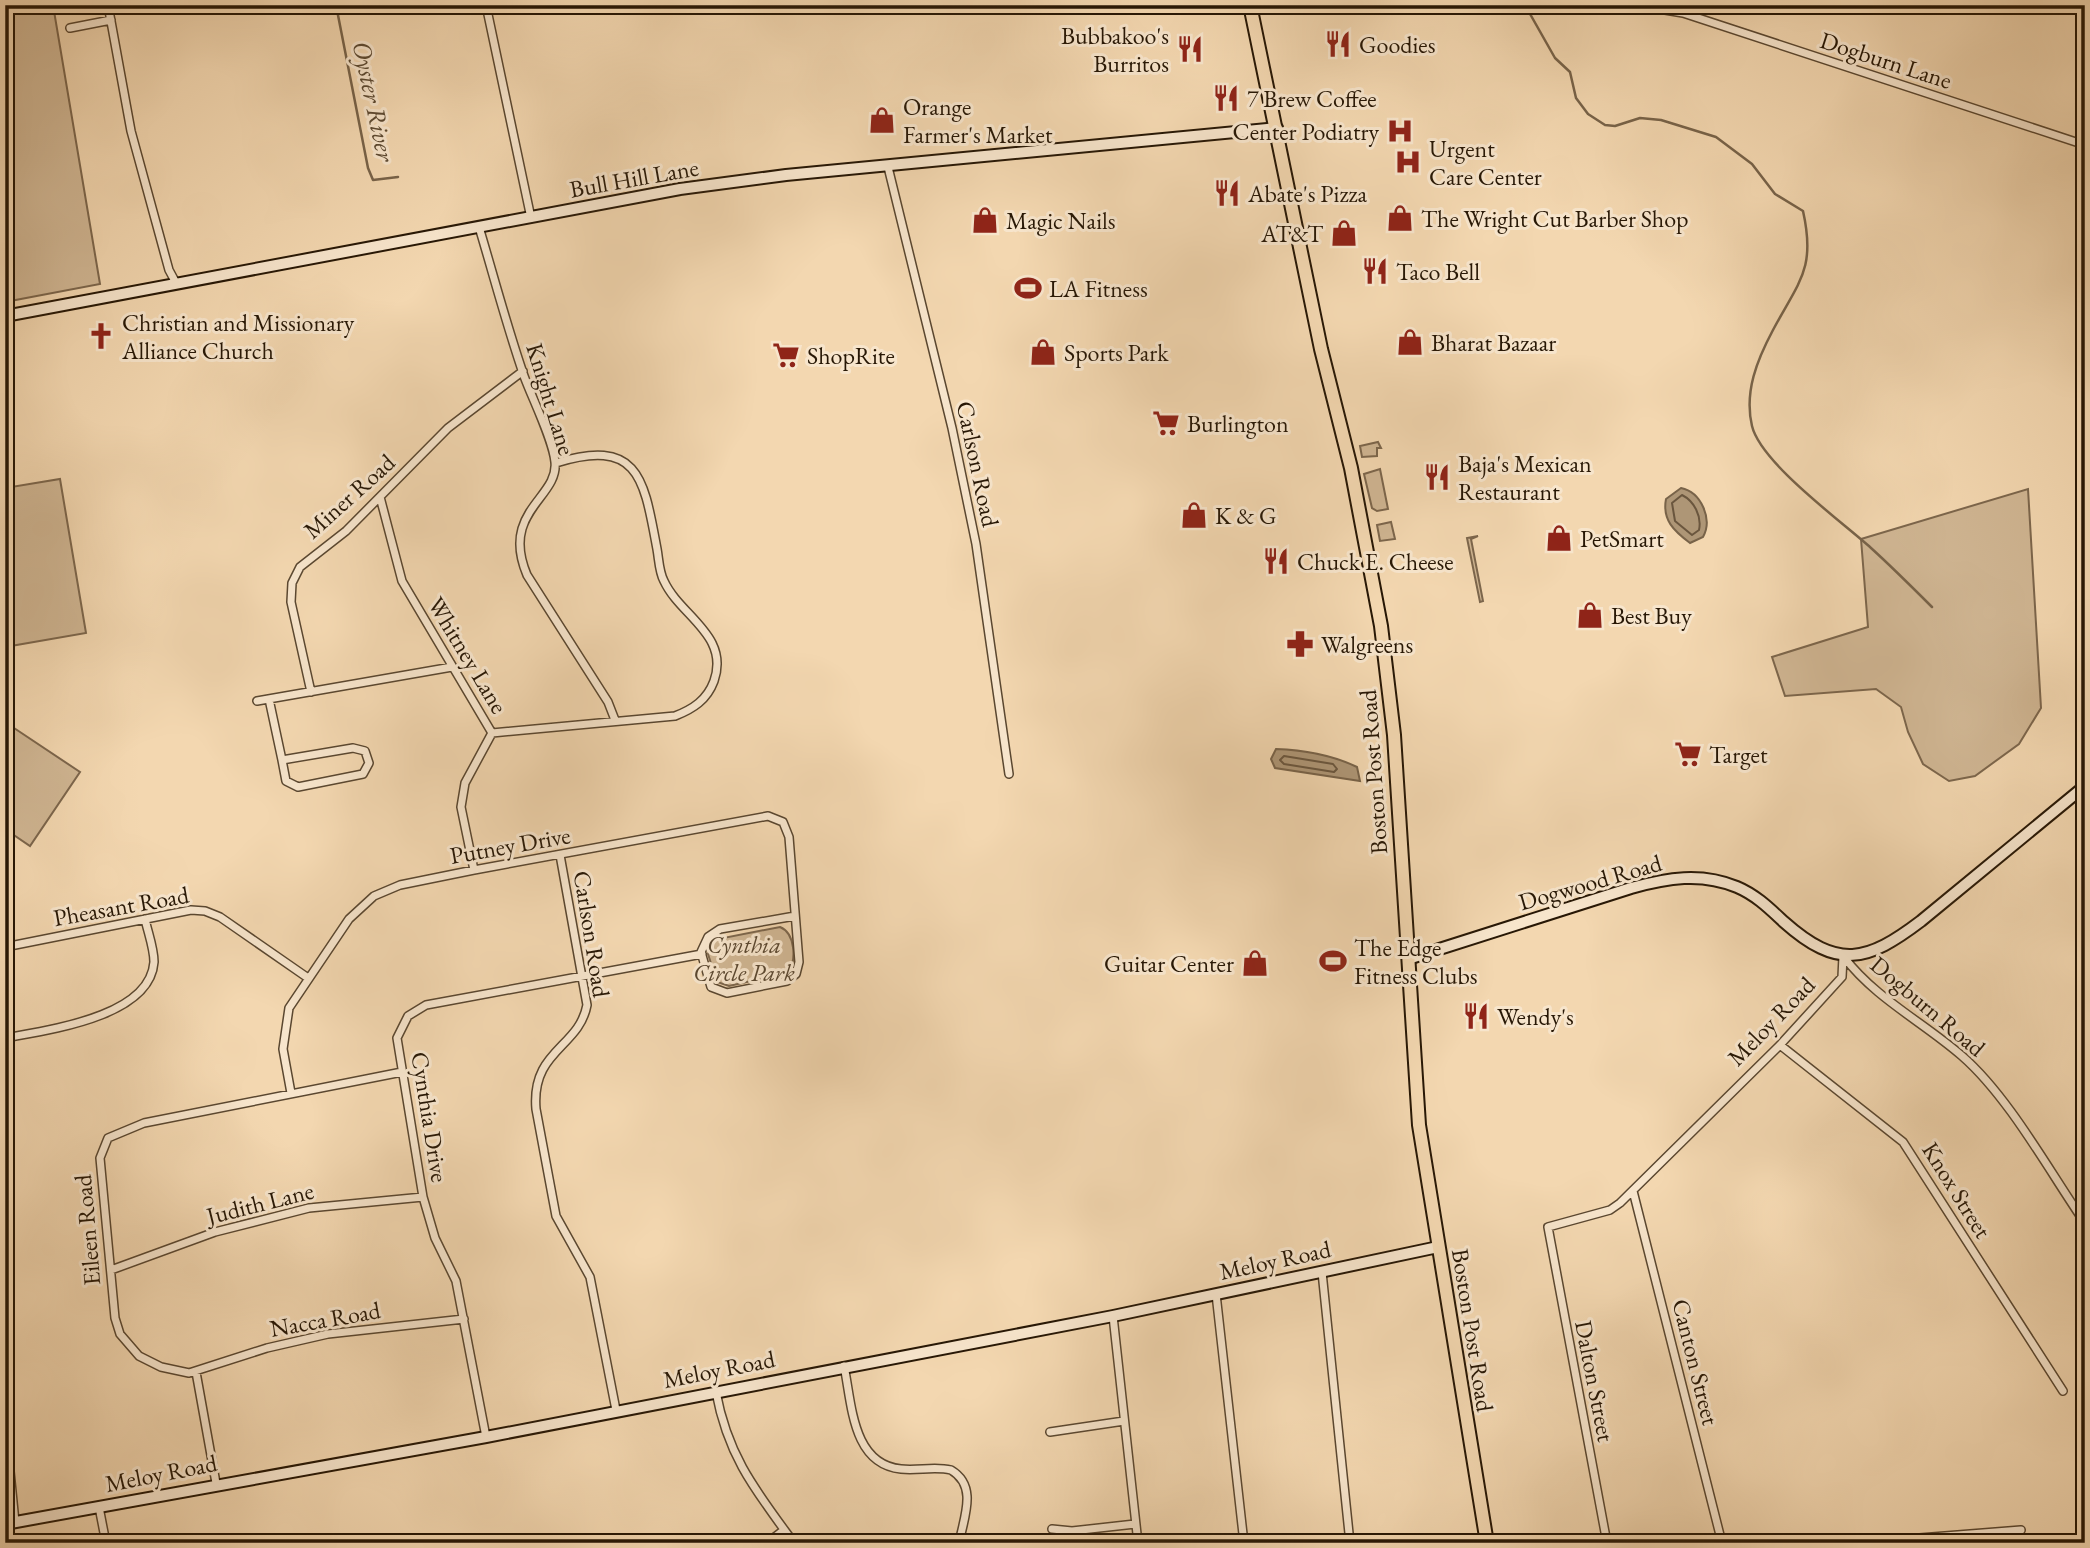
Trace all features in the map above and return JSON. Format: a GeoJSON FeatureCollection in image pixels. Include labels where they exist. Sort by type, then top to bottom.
{"type":"FeatureCollection","features":[{"type":"Feature","properties":{"kind":"main road","name":"Boston Post Road"},"geometry":{"type":"LineString","coordinates":[[1250,5],[1321,349],[1352,468],[1381,626],[1394,735],[1419,1125],[1487,1543]]}},
{"type":"Feature","properties":{"kind":"main road","name":"Bull Hill Lane"},"geometry":{"type":"LineString","coordinates":[[5,316],[680,189],[786,175],[1277,128]]}},
{"type":"Feature","properties":{"kind":"main road"},"geometry":{"type":"LineString","coordinates":[[1843,956],[1865,954],[1893,942],[2085,786]]}},
{"type":"Feature","properties":{"kind":"main road","name":"Dogwood Road"},"geometry":{"type":"LineString","coordinates":[[1408,959],[1663,879],[1691,877],[1720,881],[1741,889],[1815,946],[1843,956]]}},
{"type":"Feature","properties":{"kind":"main road","name":"Meloy Road"},"geometry":{"type":"LineString","coordinates":[[10,1523],[216,1483],[486,1437],[1113,1316],[1438,1247]]}},
{"type":"Feature","properties":{"kind":"street"},"geometry":{"type":"LineString","coordinates":[[108,5],[144,185],[169,270],[176,283]]}},
{"type":"Feature","properties":{"kind":"street"},"geometry":{"type":"LineString","coordinates":[[486,5],[531,218]]}},
{"type":"Feature","properties":{"kind":"street","name":"Dogburn Lane"},"geometry":{"type":"LineString","coordinates":[[1634,5],[1683,13],[2085,145]]}},
{"type":"Feature","properties":{"kind":"street"},"geometry":{"type":"LineString","coordinates":[[70,28],[111,20]]}},
{"type":"Feature","properties":{"kind":"street","name":"Carlson Road"},"geometry":{"type":"LineString","coordinates":[[888,167],[952,428],[976,544],[1009,775]]}},
{"type":"Feature","properties":{"kind":"street","name":"Knight Lane"},"geometry":{"type":"LineString","coordinates":[[479,227],[523,372],[556,463],[550,480],[523,523],[519,556],[527,575],[608,702],[615,720]]}},
{"type":"Feature","properties":{"kind":"street","name":"Miner Road"},"geometry":{"type":"LineString","coordinates":[[311,692],[291,602],[292,583],[300,567],[346,531],[448,428],[523,372]]}},
{"type":"Feature","properties":{"kind":"street"},"geometry":{"type":"LineString","coordinates":[[492,733],[675,716],[699,704],[715,676],[715,649],[706,632],[664,582],[646,492],[635,472],[615,457],[600,454],[556,463]]}},
{"type":"Feature","properties":{"kind":"street","name":"Whitney Lane"},"geometry":{"type":"LineString","coordinates":[[380,497],[402,581],[492,733],[465,783],[461,807],[474,870]]}},
{"type":"Feature","properties":{"kind":"street"},"geometry":{"type":"LineString","coordinates":[[257,701],[452,667]]}},
{"type":"Feature","properties":{"kind":"street"},"geometry":{"type":"LineString","coordinates":[[269,699],[286,781],[294,787],[354,777],[363,774],[369,763],[365,751],[353,748],[282,760]]}},
{"type":"Feature","properties":{"kind":"street","name":"Putney Drive"},"geometry":{"type":"LineString","coordinates":[[291,1093],[283,1049],[284,1027],[289,1008],[349,919],[374,896],[400,885],[774,817],[783,822],[789,836],[795,916]]}},
{"type":"Feature","properties":{"kind":"street","name":"Carlson Road"},"geometry":{"type":"LineString","coordinates":[[560,855],[581,974],[585,1014],[549,1057],[534,1094],[556,1216],[590,1277],[616,1410]]}},
{"type":"Feature","properties":{"kind":"street","name":"Pheasant Road"},"geometry":{"type":"LineString","coordinates":[[5,947],[191,910],[213,914],[308,978]]}},
{"type":"Feature","properties":{"kind":"street"},"geometry":{"type":"LineString","coordinates":[[795,916],[798,968],[787,981],[720,992],[709,984],[702,954],[706,940],[716,930],[795,916]]}},
{"type":"Feature","properties":{"kind":"street"},"geometry":{"type":"LineString","coordinates":[[5,1038],[64,1027],[95,1016],[139,994],[150,979],[154,961],[145,919]]}},
{"type":"Feature","properties":{"kind":"street","name":"Cynthia Drive"},"geometry":{"type":"LineString","coordinates":[[486,1437],[456,1281],[435,1238],[423,1197],[402,1072],[398,1031],[414,1010],[426,1005],[581,974],[702,954]]}},
{"type":"Feature","properties":{"kind":"street","name":"Meloy Road"},"geometry":{"type":"LineString","coordinates":[[1548,1227],[1610,1210],[1633,1191],[1780,1045],[1842,977],[1843,956]]}},
{"type":"Feature","properties":{"kind":"street","name":"Dogburn Road"},"geometry":{"type":"LineString","coordinates":[[1843,956],[1858,976],[1963,1056],[1994,1090],[2085,1223]]}},
{"type":"Feature","properties":{"kind":"street","name":"Knox Street"},"geometry":{"type":"LineString","coordinates":[[1780,1045],[1903,1142],[2063,1391]]}},
{"type":"Feature","properties":{"kind":"street","name":"Eileen Road"},"geometry":{"type":"LineString","coordinates":[[196,1372],[183,1373],[161,1367],[139,1356],[128,1346],[115,1318],[100,1158],[108,1138],[144,1124],[402,1072]]}},
{"type":"Feature","properties":{"kind":"street","name":"Canton Street"},"geometry":{"type":"LineString","coordinates":[[1633,1191],[1722,1543]]}},
{"type":"Feature","properties":{"kind":"street","name":"Judith Lane"},"geometry":{"type":"LineString","coordinates":[[111,1270],[215,1232],[309,1208],[423,1197]]}},
{"type":"Feature","properties":{"kind":"street","name":"Dalton Street"},"geometry":{"type":"LineString","coordinates":[[1548,1227],[1607,1543]]}},
{"type":"Feature","properties":{"kind":"street"},"geometry":{"type":"LineString","coordinates":[[1322,1272],[1350,1543]]}},
{"type":"Feature","properties":{"kind":"street"},"geometry":{"type":"LineString","coordinates":[[1216,1294],[1244,1543]]}},
{"type":"Feature","properties":{"kind":"street"},"geometry":{"type":"LineString","coordinates":[[1113,1316],[1138,1543]]}},
{"type":"Feature","properties":{"kind":"street","name":"Nacca Road"},"geometry":{"type":"LineString","coordinates":[[196,1372],[267,1348],[328,1334],[464,1319]]}},
{"type":"Feature","properties":{"kind":"street"},"geometry":{"type":"LineString","coordinates":[[844,1367],[858,1434],[874,1458],[898,1469],[951,1470],[965,1482],[968,1499],[959,1543]]}},
{"type":"Feature","properties":{"kind":"street"},"geometry":{"type":"LineString","coordinates":[[196,1372],[216,1483]]}},
{"type":"Feature","properties":{"kind":"street"},"geometry":{"type":"LineString","coordinates":[[716,1392],[723,1427],[737,1462],[794,1543]]}},
{"type":"Feature","properties":{"kind":"street"},"geometry":{"type":"LineString","coordinates":[[5,1421],[10,1523]]}},
{"type":"Feature","properties":{"kind":"street"},"geometry":{"type":"LineString","coordinates":[[1050,1432],[1124,1421]]}},
{"type":"Feature","properties":{"kind":"street"},"geometry":{"type":"LineString","coordinates":[[99,1507],[106,1543]]}},
{"type":"Feature","properties":{"kind":"street"},"geometry":{"type":"LineString","coordinates":[[1052,1529],[1072,1531],[1135,1524]]}},
{"type":"Feature","properties":{"kind":"street"},"geometry":{"type":"LineString","coordinates":[[766,1543],[784,1530]]}},
{"type":"Feature","properties":{"kind":"street"},"geometry":{"type":"LineString","coordinates":[[1856,1543],[2021,1530]]}},
{"type":"Feature","properties":{"kind":"green space"},"geometry":{"type":"Polygon","coordinates":[[[5,5],[53,5],[100,284],[5,302],[5,5]]]}},
{"type":"Feature","properties":{"kind":"green space"},"geometry":{"type":"Polygon","coordinates":[[[1378,442],[1381,448],[1377,448],[1377,456],[1362,457],[1360,446],[1378,442]]]}},
{"type":"Feature","properties":{"kind":"green space"},"geometry":{"type":"Polygon","coordinates":[[[1380,469],[1388,509],[1377,511],[1372,508],[1364,474],[1380,469]]]}},
{"type":"Feature","properties":{"kind":"green space"},"geometry":{"type":"Polygon","coordinates":[[[60,479],[86,633],[5,647],[5,488],[60,479]]]}},
{"type":"Feature","properties":{"kind":"green space"},"geometry":{"type":"Polygon","coordinates":[[[2028,489],[2041,708],[2019,744],[1975,776],[1949,781],[1923,764],[1908,732],[1901,707],[1876,689],[1785,696],[1772,657],[1868,627],[1861,539],[2028,489]]]}},
{"type":"Feature","properties":{"kind":"green space"},"geometry":{"type":"Polygon","coordinates":[[[1391,522],[1395,539],[1380,541],[1377,525],[1391,522]]]}},
{"type":"Feature","properties":{"kind":"green space"},"geometry":{"type":"Polygon","coordinates":[[[1478,536],[1471,539],[1483,601],[1480,602],[1467,538],[1478,536]]]}},
{"type":"Feature","properties":{"kind":"green space"},"geometry":{"type":"Polygon","coordinates":[[[5,722],[80,772],[30,846],[5,829],[5,722]]]}},
{"type":"Feature","properties":{"kind":"green space","name":"Cynthia Circle Park"},"geometry":{"type":"Polygon","coordinates":[[[780,927],[789,935],[793,947],[793,961],[788,973],[729,986],[717,982],[708,954],[713,940],[780,927]]]}},
{"type":"Feature","properties":{"kind":"water"},"geometry":{"type":"Polygon","coordinates":[[[1681,488],[1694,495],[1706,515],[1703,537],[1690,543],[1674,529],[1666,513],[1666,499],[1681,488]]]}},
{"type":"Feature","properties":{"kind":"water"},"geometry":{"type":"Polygon","coordinates":[[[1276,749],[1338,759],[1357,767],[1360,781],[1275,768],[1271,759],[1276,749]]]}},
{"type":"Feature","properties":{"kind":"waterway","name":"Oyster River"},"geometry":{"type":"LineString","coordinates":[[336,5],[368,168],[373,180],[398,177]]}},
{"type":"Feature","properties":{"kind":"waterway"},"geometry":{"type":"LineString","coordinates":[[1525,5],[1555,58],[1570,72],[1576,98],[1588,114],[1605,125],[1615,126],[1640,118],[1661,120],[1716,137],[1752,164],[1775,194],[1803,211],[1807,231],[1803,274],[1757,365],[1750,401],[1752,426],[1758,441],[1786,474],[1871,548],[1932,607]]}},
{"type":"Feature","properties":{"kind":"place","name":"Goodies"},"geometry":{"type":"Point","coordinates":[1338,44]}},
{"type":"Feature","properties":{"kind":"place","name":"Bubbakoo's Burritos"},"geometry":{"type":"Point","coordinates":[1190,49]}},
{"type":"Feature","properties":{"kind":"place","name":"7 Brew Coffee"},"geometry":{"type":"Point","coordinates":[1226,98]}},
{"type":"Feature","properties":{"kind":"place","name":"Orange Farmer's Market"},"geometry":{"type":"Point","coordinates":[882,120]}},
{"type":"Feature","properties":{"kind":"place","name":"Center Podiatry"},"geometry":{"type":"Point","coordinates":[1400,131]}},
{"type":"Feature","properties":{"kind":"place","name":"Urgent Care Center"},"geometry":{"type":"Point","coordinates":[1408,162]}},
{"type":"Feature","properties":{"kind":"place","name":"Abate's Pizza"},"geometry":{"type":"Point","coordinates":[1227,193]}},
{"type":"Feature","properties":{"kind":"place","name":"The Wright Cut Barber Shop"},"geometry":{"type":"Point","coordinates":[1400,218]}},
{"type":"Feature","properties":{"kind":"place","name":"Magic Nails"},"geometry":{"type":"Point","coordinates":[985,220]}},
{"type":"Feature","properties":{"kind":"place","name":"AT&T"},"geometry":{"type":"Point","coordinates":[1344,233]}},
{"type":"Feature","properties":{"kind":"place","name":"Taco Bell"},"geometry":{"type":"Point","coordinates":[1375,271]}},
{"type":"Feature","properties":{"kind":"place","name":"LA Fitness"},"geometry":{"type":"Point","coordinates":[1028,288]}},
{"type":"Feature","properties":{"kind":"place","name":"Christian and Missionary Alliance Church"},"geometry":{"type":"Point","coordinates":[101,336]}},
{"type":"Feature","properties":{"kind":"place","name":"Bharat Bazaar"},"geometry":{"type":"Point","coordinates":[1410,342]}},
{"type":"Feature","properties":{"kind":"place","name":"Sports Park"},"geometry":{"type":"Point","coordinates":[1043,352]}},
{"type":"Feature","properties":{"kind":"place","name":"ShopRite"},"geometry":{"type":"Point","coordinates":[786,355]}},
{"type":"Feature","properties":{"kind":"place","name":"Burlington"},"geometry":{"type":"Point","coordinates":[1166,423]}},
{"type":"Feature","properties":{"kind":"place","name":"Baja's Mexican Restaurant"},"geometry":{"type":"Point","coordinates":[1437,477]}},
{"type":"Feature","properties":{"kind":"place","name":"K & G"},"geometry":{"type":"Point","coordinates":[1194,515]}},
{"type":"Feature","properties":{"kind":"place","name":"PetSmart"},"geometry":{"type":"Point","coordinates":[1559,538]}},
{"type":"Feature","properties":{"kind":"place","name":"Chuck E. Cheese"},"geometry":{"type":"Point","coordinates":[1276,561]}},
{"type":"Feature","properties":{"kind":"place","name":"Best Buy"},"geometry":{"type":"Point","coordinates":[1590,615]}},
{"type":"Feature","properties":{"kind":"place","name":"Walgreens"},"geometry":{"type":"Point","coordinates":[1300,644]}},
{"type":"Feature","properties":{"kind":"place","name":"Target"},"geometry":{"type":"Point","coordinates":[1688,754]}},
{"type":"Feature","properties":{"kind":"place","name":"The Edge Fitness Clubs"},"geometry":{"type":"Point","coordinates":[1333,961]}},
{"type":"Feature","properties":{"kind":"place","name":"Guitar Center"},"geometry":{"type":"Point","coordinates":[1255,963]}},
{"type":"Feature","properties":{"kind":"place","name":"Wendy's"},"geometry":{"type":"Point","coordinates":[1476,1016]}}]}
